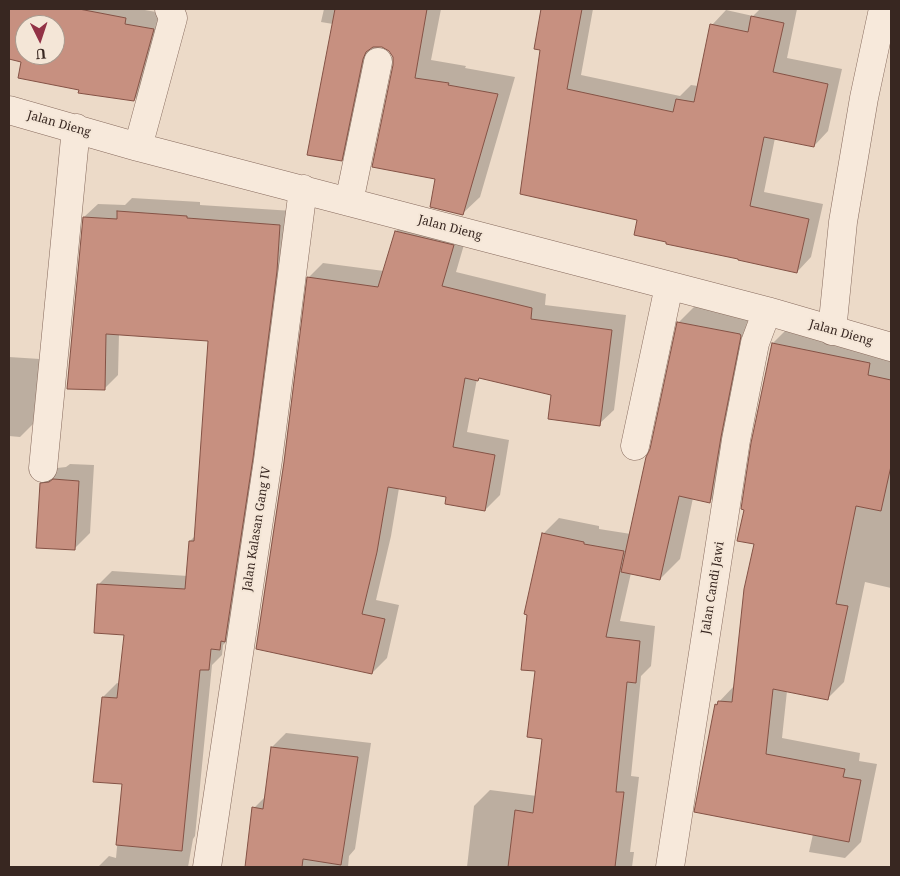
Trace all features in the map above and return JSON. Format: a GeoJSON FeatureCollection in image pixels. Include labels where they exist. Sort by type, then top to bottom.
{"type":"FeatureCollection","features":[{"type":"Feature","properties":{"kind":"street"},"geometry":{"type":"LineString","coordinates":[[138,147],[173,18],[170,9]]}},
{"type":"Feature","properties":{"kind":"street"},"geometry":{"type":"LineString","coordinates":[[832,331],[843,222],[864,98],[883,9]]}},
{"type":"Feature","properties":{"kind":"street"},"geometry":{"type":"LineString","coordinates":[[349,202],[378,62]]}},
{"type":"Feature","properties":{"kind":"street","name":"Jalan Dieng"},"geometry":{"type":"LineString","coordinates":[[9,110],[138,147],[767,311],[891,347]]}},
{"type":"Feature","properties":{"kind":"street"},"geometry":{"type":"LineString","coordinates":[[43,468],[76,128]]}},
{"type":"Feature","properties":{"kind":"street","name":"Jalan Kalasan Gang IV"},"geometry":{"type":"LineString","coordinates":[[207,867],[268,460],[302,189]]}},
{"type":"Feature","properties":{"kind":"street"},"geometry":{"type":"LineString","coordinates":[[635,446],[669,286]]}},
{"type":"Feature","properties":{"kind":"street","name":"Jalan Candi Jawi"},"geometry":{"type":"LineString","coordinates":[[670,867],[736,440],[755,343],[767,311]]}},
{"type":"Feature","properties":{"kind":"building"},"geometry":{"type":"Polygon","coordinates":[[[9,9],[79,9],[126,18],[125,24],[154,29],[134,101],[78,93],[79,90],[18,78],[20,65],[65,65],[65,15],[15,15],[15,60],[9,59],[9,9]]]}},
{"type":"Feature","properties":{"kind":"building"},"geometry":{"type":"Polygon","coordinates":[[[335,9],[427,9],[415,78],[449,83],[448,85],[498,94],[463,215],[430,207],[435,179],[372,167],[393,65],[393,57],[389,51],[382,47],[373,47],[366,52],[363,59],[342,161],[307,155],[335,9]]]}},
{"type":"Feature","properties":{"kind":"building"},"geometry":{"type":"Polygon","coordinates":[[[541,9],[582,9],[567,89],[673,112],[676,99],[694,102],[710,24],[748,32],[751,16],[784,23],[773,72],[828,84],[814,147],[764,137],[750,206],[809,219],[797,273],[634,235],[637,220],[520,194],[540,50],[534,49],[541,9]]]}},
{"type":"Feature","properties":{"kind":"building"},"geometry":{"type":"Polygon","coordinates":[[[117,211],[280,225],[277,271],[253,458],[225,642],[221,641],[220,650],[211,649],[209,670],[200,670],[182,851],[116,845],[122,784],[93,782],[102,697],[117,698],[124,635],[94,633],[97,584],[185,589],[189,541],[194,541],[208,341],[106,334],[105,390],[67,389],[83,217],[117,219],[117,211]]]}},
{"type":"Feature","properties":{"kind":"building"},"geometry":{"type":"Polygon","coordinates":[[[395,231],[454,245],[442,286],[532,308],[531,319],[612,330],[600,426],[548,419],[551,395],[479,378],[478,381],[465,378],[453,447],[495,455],[485,511],[445,504],[446,497],[388,487],[377,552],[362,614],[385,619],[372,674],[256,649],[284,462],[307,277],[378,287],[395,231]]]}},
{"type":"Feature","properties":{"kind":"building"},"geometry":{"type":"Polygon","coordinates":[[[677,322],[740,334],[741,336],[710,503],[679,496],[660,580],[621,572],[677,322]]]}},
{"type":"Feature","properties":{"kind":"building"},"geometry":{"type":"Polygon","coordinates":[[[772,343],[870,363],[868,375],[891,380],[891,466],[881,511],[856,506],[836,604],[848,606],[828,700],[773,689],[766,754],[845,769],[843,777],[861,780],[849,842],[694,812],[715,704],[717,705],[718,701],[732,702],[744,589],[754,544],[737,541],[744,510],[741,509],[751,443],[772,343]]]}},
{"type":"Feature","properties":{"kind":"building"},"geometry":{"type":"Polygon","coordinates":[[[53,479],[79,481],[75,550],[36,548],[40,483],[49,482],[53,479]]]}},
{"type":"Feature","properties":{"kind":"building"},"geometry":{"type":"Polygon","coordinates":[[[542,533],[584,542],[584,544],[624,551],[606,637],[640,641],[636,683],[627,682],[616,792],[624,792],[615,867],[508,867],[515,810],[533,813],[542,739],[527,737],[535,671],[521,670],[527,615],[524,614],[542,533]]]}},
{"type":"Feature","properties":{"kind":"building"},"geometry":{"type":"Polygon","coordinates":[[[271,747],[358,757],[341,865],[303,859],[302,867],[245,867],[252,807],[263,809],[271,747]]]}}]}
